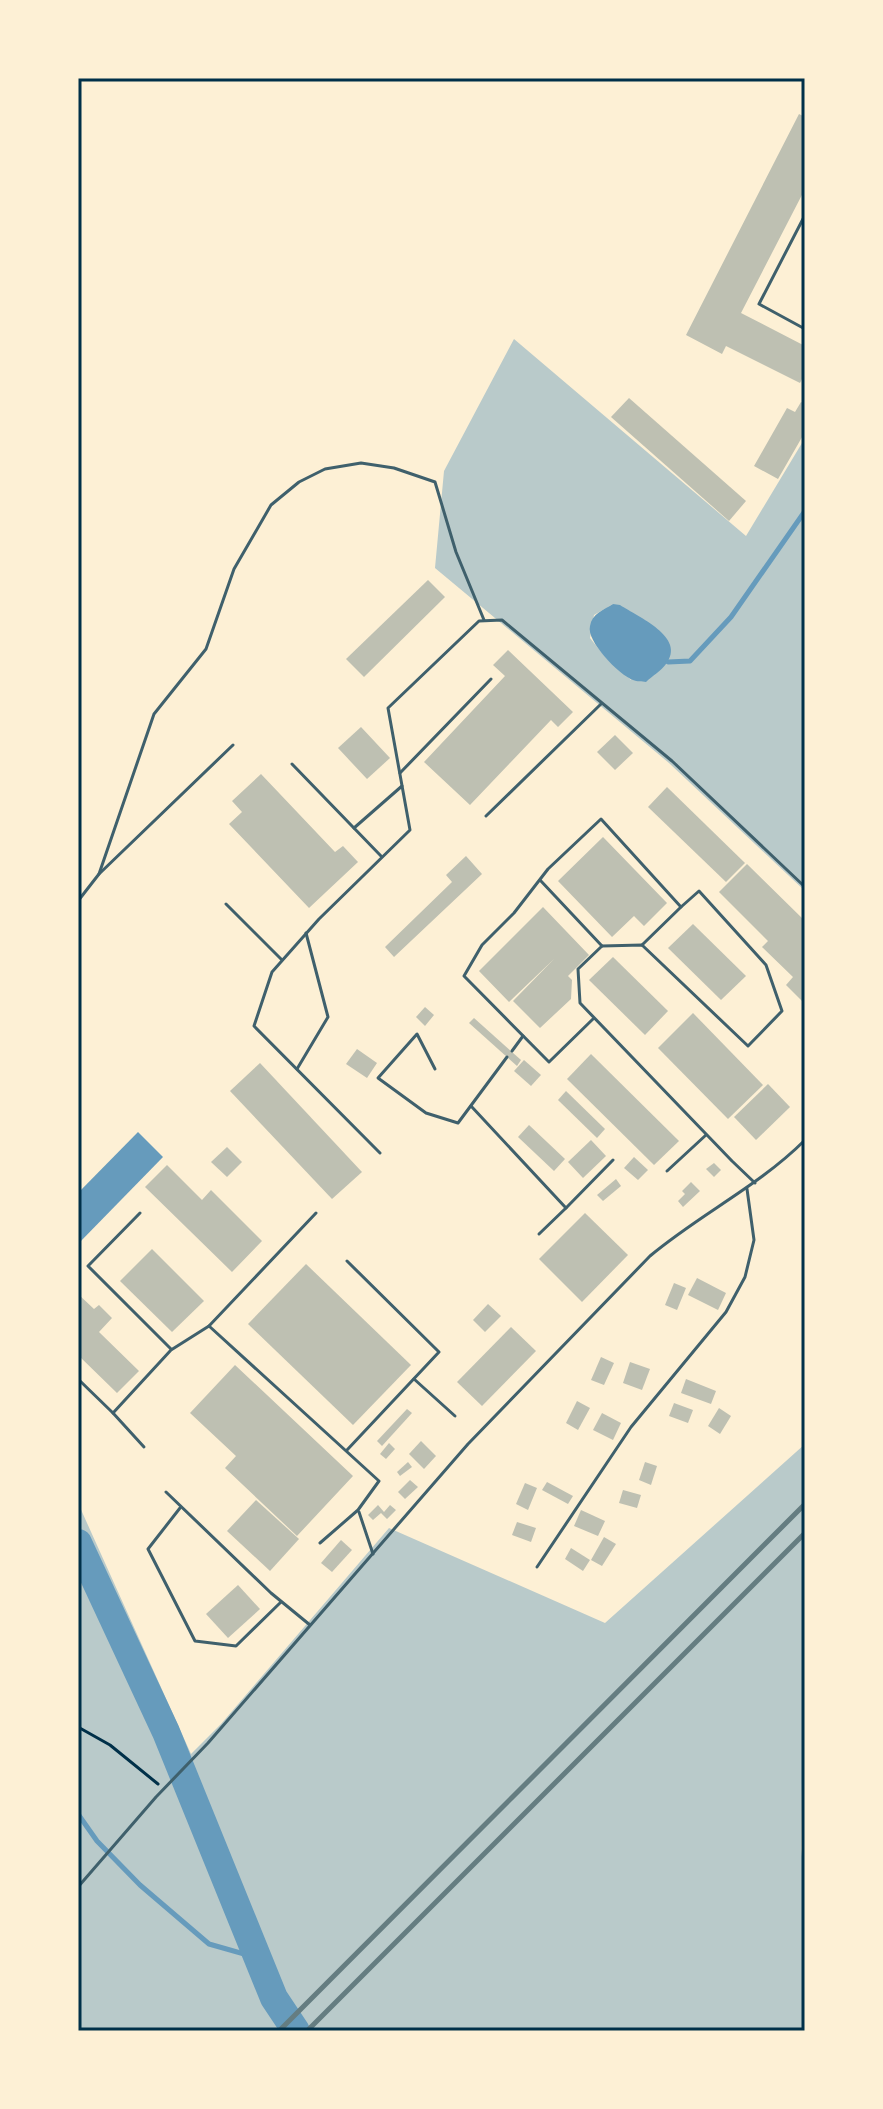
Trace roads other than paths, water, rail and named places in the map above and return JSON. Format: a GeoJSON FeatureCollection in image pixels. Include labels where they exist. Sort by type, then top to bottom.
{"type":"FeatureCollection","features":[{"type":"Feature","properties":{"kind":"lane"},"geometry":{"type":"LineString","coordinates":[[805,215],[759,304],[805,329]]}},
{"type":"Feature","properties":{"kind":"lane"},"geometry":{"type":"LineString","coordinates":[[99,874],[154,714],[206,649],[234,569],[271,505],[299,482],[325,469],[361,463],[394,468],[435,482],[456,552],[485,621]]}},
{"type":"Feature","properties":{"kind":"lane"},"geometry":{"type":"LineString","coordinates":[[380,1153],[254,1026],[272,972],[306,933],[410,830],[388,708],[479,621],[502,620],[672,761],[805,887]]}},
{"type":"Feature","properties":{"kind":"lane"},"geometry":{"type":"LineString","coordinates":[[400,773],[491,679]]}},
{"type":"Feature","properties":{"kind":"lane"},"geometry":{"type":"LineString","coordinates":[[486,816],[602,703]]}},
{"type":"Feature","properties":{"kind":"lane"},"geometry":{"type":"LineString","coordinates":[[78,901],[99,874],[233,745]]}},
{"type":"Feature","properties":{"kind":"lane"},"geometry":{"type":"LineString","coordinates":[[292,764],[382,857]]}},
{"type":"Feature","properties":{"kind":"lane"},"geometry":{"type":"LineString","coordinates":[[354,828],[402,786]]}},
{"type":"Feature","properties":{"kind":"lane"},"geometry":{"type":"LineString","coordinates":[[594,1018],[549,1062],[464,976],[482,945],[514,913],[540,880],[601,819],[681,907]]}},
{"type":"Feature","properties":{"kind":"lane"},"geometry":{"type":"LineString","coordinates":[[540,880],[602,946]]}},
{"type":"Feature","properties":{"kind":"lane"},"geometry":{"type":"LineString","coordinates":[[642,945],[748,1046],[782,1011],[766,965],[699,891],[642,945],[602,946],[578,969],[580,1003],[755,1183]]}},
{"type":"Feature","properties":{"kind":"lane"},"geometry":{"type":"LineString","coordinates":[[226,904],[282,960]]}},
{"type":"Feature","properties":{"kind":"lane"},"geometry":{"type":"LineString","coordinates":[[297,1069],[328,1017],[306,933]]}},
{"type":"Feature","properties":{"kind":"lane"},"geometry":{"type":"LineString","coordinates":[[435,1069],[417,1034],[378,1078],[426,1113],[458,1123],[507,1057]]}},
{"type":"Feature","properties":{"kind":"lane"},"geometry":{"type":"LineString","coordinates":[[512,1051],[523,1036]]}},
{"type":"Feature","properties":{"kind":"lane"},"geometry":{"type":"LineString","coordinates":[[471,1106],[566,1208]]}},
{"type":"Feature","properties":{"kind":"lane"},"geometry":{"type":"LineString","coordinates":[[667,1171],[706,1135]]}},
{"type":"Feature","properties":{"kind":"lane"},"geometry":{"type":"LineString","coordinates":[[79,1885],[208,1743],[468,1444],[650,1256],[679,1232],[747,1189],[805,1140]]}},
{"type":"Feature","properties":{"kind":"lane"},"geometry":{"type":"LineString","coordinates":[[539,1234],[613,1160]]}},
{"type":"Feature","properties":{"kind":"lane"},"geometry":{"type":"LineString","coordinates":[[537,1567],[631,1427],[726,1312],[745,1277],[754,1240],[747,1189]]}},
{"type":"Feature","properties":{"kind":"lane"},"geometry":{"type":"LineString","coordinates":[[140,1213],[88,1266],[171,1350]]}},
{"type":"Feature","properties":{"kind":"lane"},"geometry":{"type":"LineString","coordinates":[[113,1413],[171,1350],[209,1326],[316,1213]]}},
{"type":"Feature","properties":{"kind":"lane"},"geometry":{"type":"LineString","coordinates":[[346,1451],[439,1352],[347,1261]]}},
{"type":"Feature","properties":{"kind":"lane"},"geometry":{"type":"LineString","coordinates":[[209,1326],[379,1481],[358,1510],[320,1543]]}},
{"type":"Feature","properties":{"kind":"lane"},"geometry":{"type":"LineString","coordinates":[[78,1379],[144,1447]]}},
{"type":"Feature","properties":{"kind":"lane"},"geometry":{"type":"LineString","coordinates":[[414,1379],[455,1416]]}},
{"type":"Feature","properties":{"kind":"lane"},"geometry":{"type":"LineString","coordinates":[[166,1492],[281,1602],[311,1625]]}},
{"type":"Feature","properties":{"kind":"lane"},"geometry":{"type":"LineString","coordinates":[[180,1508],[148,1549],[195,1641],[236,1646],[281,1602]]}},
{"type":"Feature","properties":{"kind":"lane"},"geometry":{"type":"LineString","coordinates":[[358,1510],[373,1554]]}},
{"type":"Feature","properties":{"kind":"water"},"geometry":{"type":"Polygon","coordinates":[[[613,604],[620,605],[658,629],[670,645],[671,654],[666,664],[646,682],[635,681],[620,672],[593,640],[590,626],[593,618],[613,604]]]}},
{"type":"Feature","properties":{"kind":"water"},"geometry":{"type":"Polygon","coordinates":[[[138,1132],[163,1157],[78,1244],[78,1193],[138,1132]]]}},
{"type":"Feature","properties":{"kind":"waterway"},"geometry":{"type":"LineString","coordinates":[[668,662],[690,661],[731,617],[805,511]]}},
{"type":"Feature","properties":{"kind":"waterway"},"geometry":{"type":"LineString","coordinates":[[78,1543],[166,1732],[274,1998],[296,2031]]}},
{"type":"Feature","properties":{"kind":"waterway"},"geometry":{"type":"LineString","coordinates":[[78,1814],[97,1841],[140,1885],[209,1944],[258,1958]]}},
{"type":"Feature","properties":{"kind":"railway"},"geometry":{"type":"LineString","coordinates":[[279,2031],[805,1504]]}},
{"type":"Feature","properties":{"kind":"railway"},"geometry":{"type":"LineString","coordinates":[[307,2031],[805,1533]]}}]}
